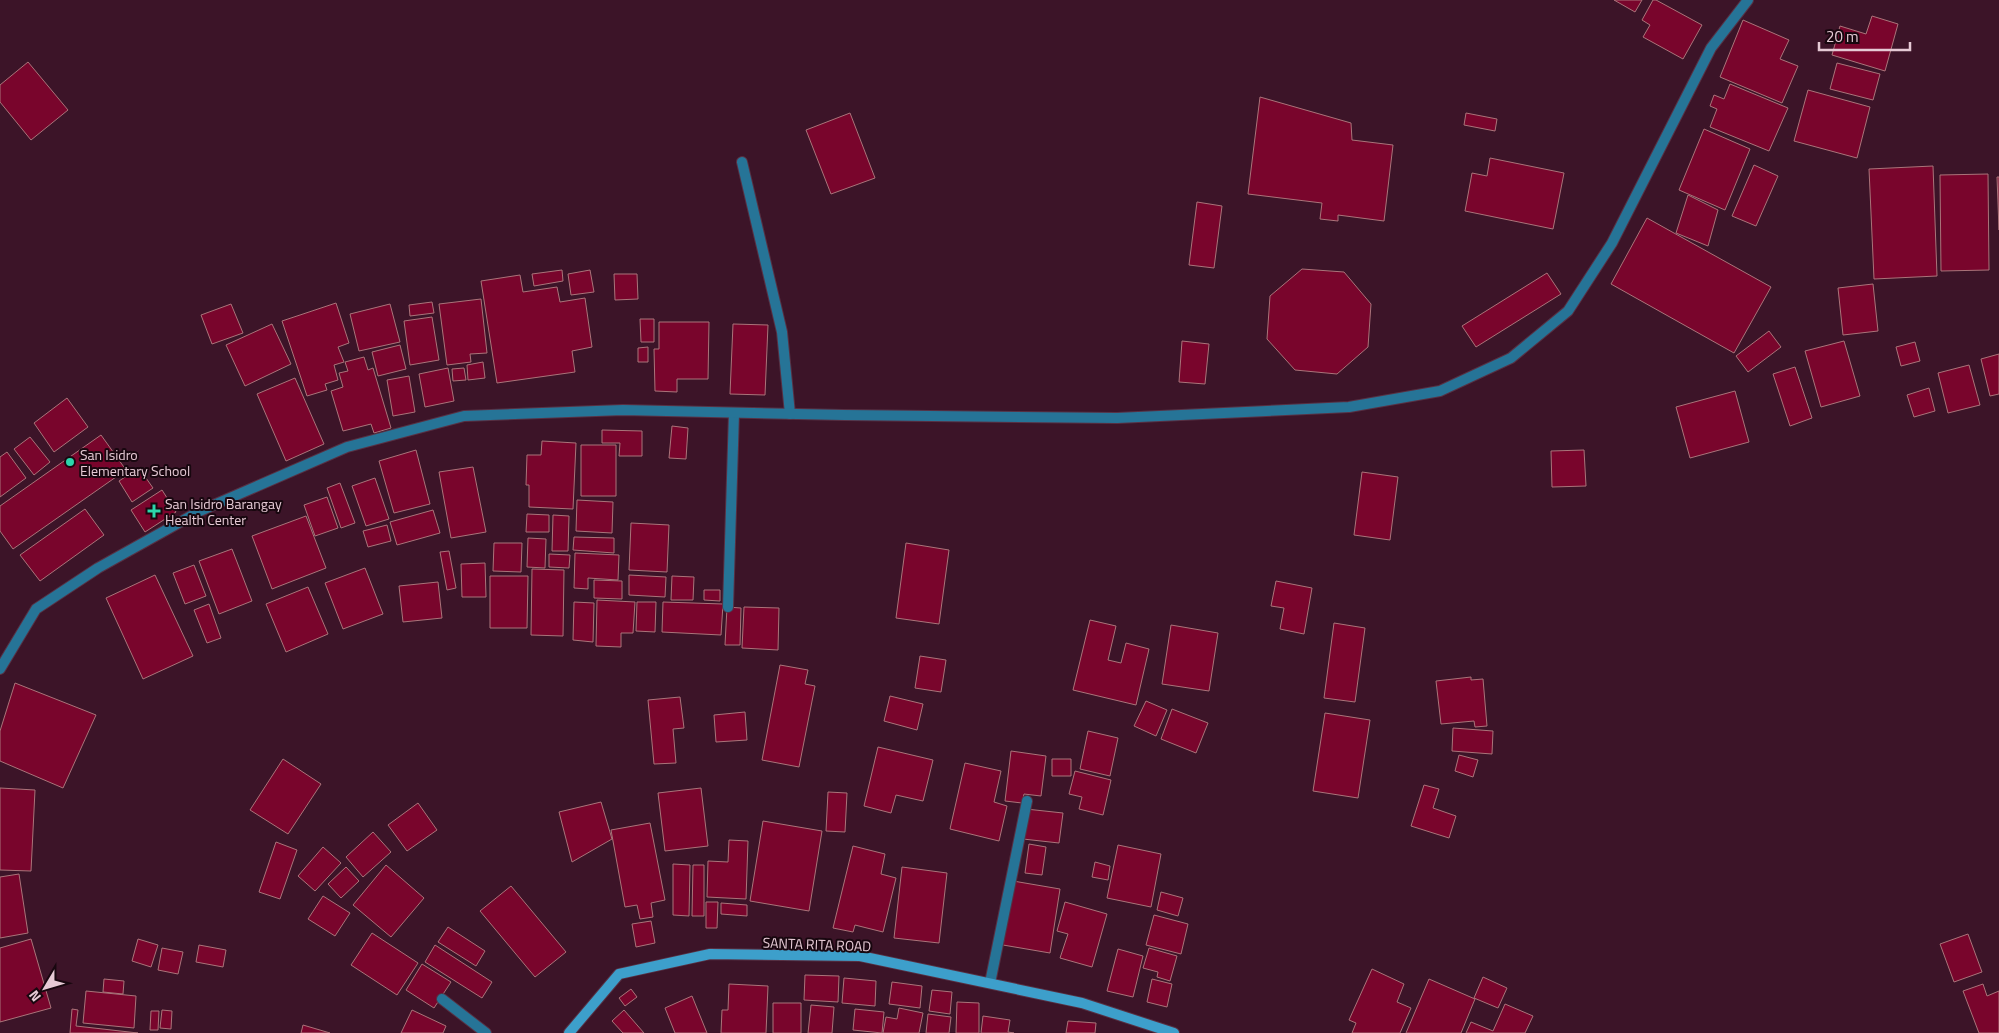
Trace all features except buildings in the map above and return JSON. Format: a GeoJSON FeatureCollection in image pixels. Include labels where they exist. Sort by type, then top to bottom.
{"type":"FeatureCollection","features":[{"type":"Feature","properties":{"kind":"street"},"geometry":{"type":"LineString","coordinates":[[0,669],[36,609],[98,568],[200,511],[347,447],[464,416],[623,410],[1117,418],[1349,407],[1440,390],[1512,358],[1568,311],[1612,243],[1711,48],[1748,0]]}},
{"type":"Feature","properties":{"kind":"street"},"geometry":{"type":"LineString","coordinates":[[742,162],[782,332],[790,414]]}},
{"type":"Feature","properties":{"kind":"street"},"geometry":{"type":"LineString","coordinates":[[728,607],[734,413]]}},
{"type":"Feature","properties":{"kind":"street"},"geometry":{"type":"LineString","coordinates":[[990,983],[1026,801]]}},
{"type":"Feature","properties":{"kind":"street","name":"SANTA RITA ROAD"},"geometry":{"type":"LineString","coordinates":[[569,1033],[619,974],[710,954],[860,956],[1082,1003],[1174,1033]]}},
{"type":"Feature","properties":{"kind":"street"},"geometry":{"type":"LineString","coordinates":[[442,999],[486,1033]]}},
{"type":"Feature","properties":{"kind":"place","name":"San Isidro Elementary School"},"geometry":{"type":"Point","coordinates":[70,462]}},
{"type":"Feature","properties":{"kind":"place","name":"San Isidro Barangay Health Center"},"geometry":{"type":"Point","coordinates":[154,511]}}]}
